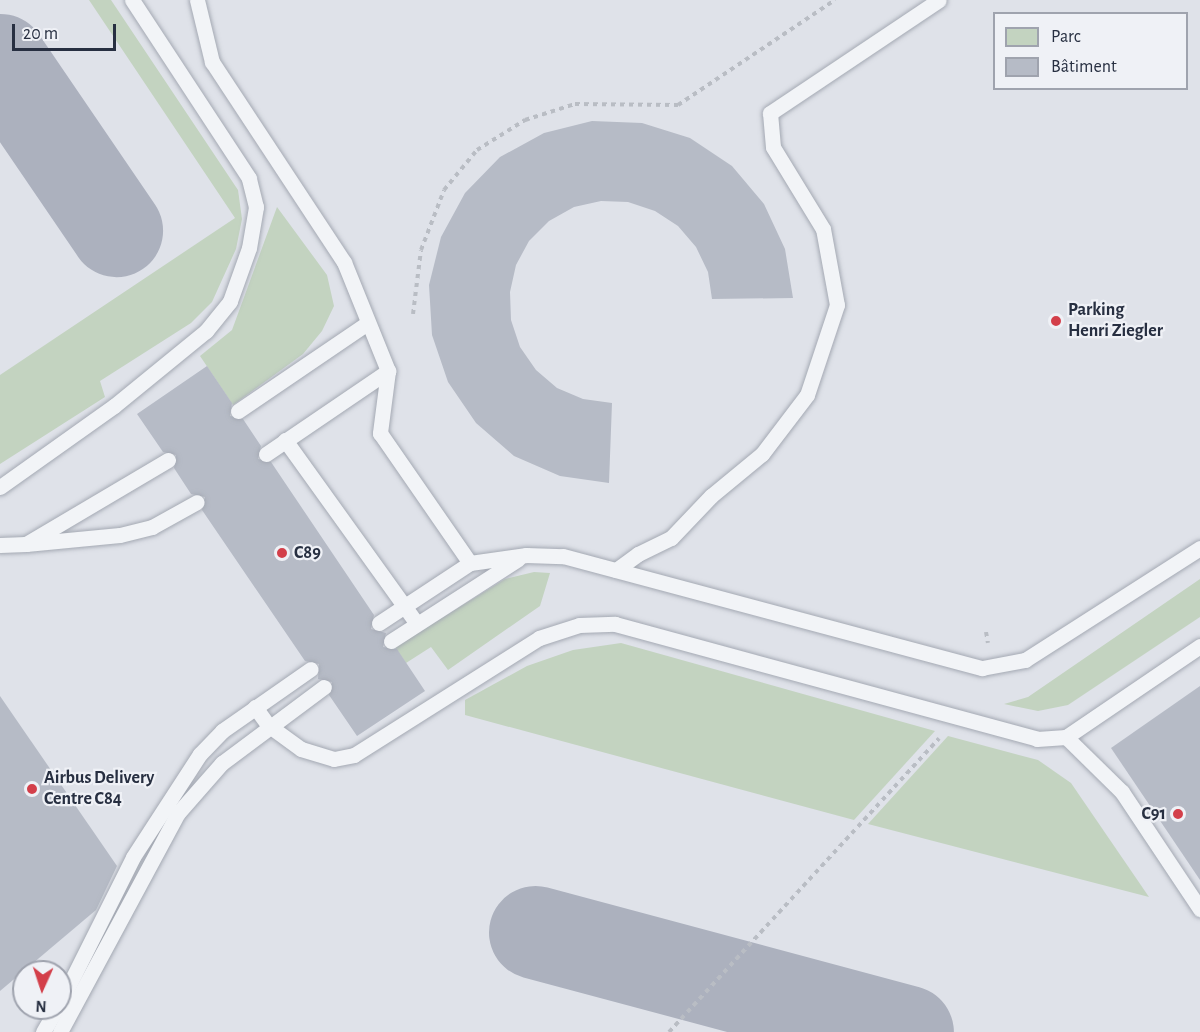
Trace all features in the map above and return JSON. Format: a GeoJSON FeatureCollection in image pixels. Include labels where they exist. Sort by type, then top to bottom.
{"type":"FeatureCollection","features":[{"type":"Feature","properties":{"kind":"lane"},"geometry":{"type":"LineString","coordinates":[[0,487],[114,406],[206,331],[230,301],[249,248],[256,207],[249,178],[132,0]]}},
{"type":"Feature","properties":{"kind":"lane"},"geometry":{"type":"LineString","coordinates":[[196,0],[212,62],[344,262],[366,324],[388,371],[380,433],[470,563]]}},
{"type":"Feature","properties":{"kind":"lane"},"geometry":{"type":"LineString","coordinates":[[616,570],[638,554],[671,538],[711,496],[762,454],[807,395],[837,305],[823,229],[773,147],[770,113],[939,0]]}},
{"type":"Feature","properties":{"kind":"lane"},"geometry":{"type":"LineString","coordinates":[[238,411],[366,324]]}},
{"type":"Feature","properties":{"kind":"lane"},"geometry":{"type":"LineString","coordinates":[[266,454],[388,371]]}},
{"type":"Feature","properties":{"kind":"lane"},"geometry":{"type":"LineString","coordinates":[[285,440],[417,624]]}},
{"type":"Feature","properties":{"kind":"lane"},"geometry":{"type":"LineString","coordinates":[[26,544],[168,460]]}},
{"type":"Feature","properties":{"kind":"lane"},"geometry":{"type":"LineString","coordinates":[[0,545],[120,535],[152,527],[197,502]]}},
{"type":"Feature","properties":{"kind":"lane"},"geometry":{"type":"LineString","coordinates":[[379,623],[470,563],[526,555],[563,556],[982,668],[1025,660],[1200,548]]}},
{"type":"Feature","properties":{"kind":"lane"},"geometry":{"type":"LineString","coordinates":[[391,641],[526,555]]}},
{"type":"Feature","properties":{"kind":"lane"},"geometry":{"type":"LineString","coordinates":[[255,707],[268,725],[301,749],[334,759],[354,755],[539,638],[579,625],[615,624],[1037,739],[1066,737],[1200,646]]}},
{"type":"Feature","properties":{"kind":"lane"},"geometry":{"type":"LineString","coordinates":[[72,980],[160,810],[200,754],[222,731],[311,669]]}},
{"type":"Feature","properties":{"kind":"lane"},"geometry":{"type":"LineString","coordinates":[[60,1032],[178,813],[222,763],[268,725],[324,687]]}},
{"type":"Feature","properties":{"kind":"lane"},"geometry":{"type":"LineString","coordinates":[[1066,737],[1122,792],[1200,909]]}},
{"type":"Feature","properties":{"kind":"path"},"geometry":{"type":"LineString","coordinates":[[413,314],[421,250],[444,190],[477,150],[525,120],[575,104],[678,105],[835,0]]}},
{"type":"Feature","properties":{"kind":"path"},"geometry":{"type":"LineString","coordinates":[[982,668],[988,648],[986,632]]}},
{"type":"Feature","properties":{"kind":"path"},"geometry":{"type":"LineString","coordinates":[[669,1032],[957,717]]}},
{"type":"Feature","properties":{"kind":"green space"},"geometry":{"type":"Polygon","coordinates":[[[89,0],[111,0],[238,190],[242,219],[236,249],[212,302],[191,323],[100,381],[105,397],[0,464],[0,375],[235,218],[89,0]]]}},
{"type":"Feature","properties":{"kind":"green space"},"geometry":{"type":"Polygon","coordinates":[[[277,207],[327,275],[334,306],[322,331],[303,354],[233,405],[200,356],[232,330],[277,207]]]}},
{"type":"Feature","properties":{"kind":"green space"},"geometry":{"type":"Polygon","coordinates":[[[534,572],[550,573],[540,606],[448,670],[431,647],[406,663],[395,647],[505,579],[534,572]]]}},
{"type":"Feature","properties":{"kind":"green space"},"geometry":{"type":"Polygon","coordinates":[[[1200,579],[1200,617],[1068,705],[1038,711],[1004,704],[1028,697],[1200,579]]]}},
{"type":"Feature","properties":{"kind":"green space"},"geometry":{"type":"Polygon","coordinates":[[[621,643],[935,731],[854,820],[465,715],[465,700],[527,666],[573,650],[621,643]]]}},
{"type":"Feature","properties":{"kind":"green space"},"geometry":{"type":"Polygon","coordinates":[[[948,736],[1038,760],[1071,783],[1149,897],[868,824],[948,736]]]}},
{"type":"Feature","properties":{"kind":"building"},"geometry":{"type":"Polygon","coordinates":[[[592,121],[642,123],[690,138],[732,166],[764,204],[785,249],[793,298],[712,299],[708,272],[696,247],[678,226],[655,211],[628,202],[601,201],[574,207],[549,221],[529,241],[516,265],[510,292],[511,320],[520,347],[536,370],[557,388],[583,399],[612,403],[609,483],[560,476],[514,456],[476,423],[448,382],[432,335],[429,285],[441,237],[465,193],[500,157],[544,133],[592,121]]]}},
{"type":"Feature","properties":{"kind":"building","name":"C89"},"geometry":{"type":"Polygon","coordinates":[[[207,366],[232,403],[230,416],[243,419],[261,446],[258,459],[271,462],[374,615],[371,629],[386,633],[383,647],[397,649],[425,691],[357,736],[329,695],[332,682],[318,679],[319,664],[305,661],[202,510],[205,497],[191,494],[174,468],[176,455],[163,452],[137,414],[207,366]]]}},
{"type":"Feature","properties":{"kind":"building","name":"C91"},"geometry":{"type":"Polygon","coordinates":[[[1200,686],[1200,880],[1111,748],[1200,686]]]}},
{"type":"Feature","properties":{"kind":"building","name":"Airbus Delivery Centre C84"},"geometry":{"type":"Polygon","coordinates":[[[0,696],[117,866],[96,910],[37,960],[12,960],[12,981],[0,991],[0,696]]]}},
{"type":"Feature","properties":{"kind":"taxiway"},"geometry":{"type":"LineString","coordinates":[[0,60],[116,230]]}},
{"type":"Feature","properties":{"kind":"taxiway"},"geometry":{"type":"LineString","coordinates":[[535,932],[907,1032]]}},
{"type":"Feature","properties":{"kind":"place","name":"Parking Henri Ziegler"},"geometry":{"type":"Point","coordinates":[1056,321]}},
{"type":"Feature","properties":{"kind":"place","name":"C89"},"geometry":{"type":"Point","coordinates":[282,553]}},
{"type":"Feature","properties":{"kind":"place","name":"Airbus Delivery Centre C84"},"geometry":{"type":"Point","coordinates":[32,789]}},
{"type":"Feature","properties":{"kind":"place","name":"C91"},"geometry":{"type":"Point","coordinates":[1178,814]}}]}
